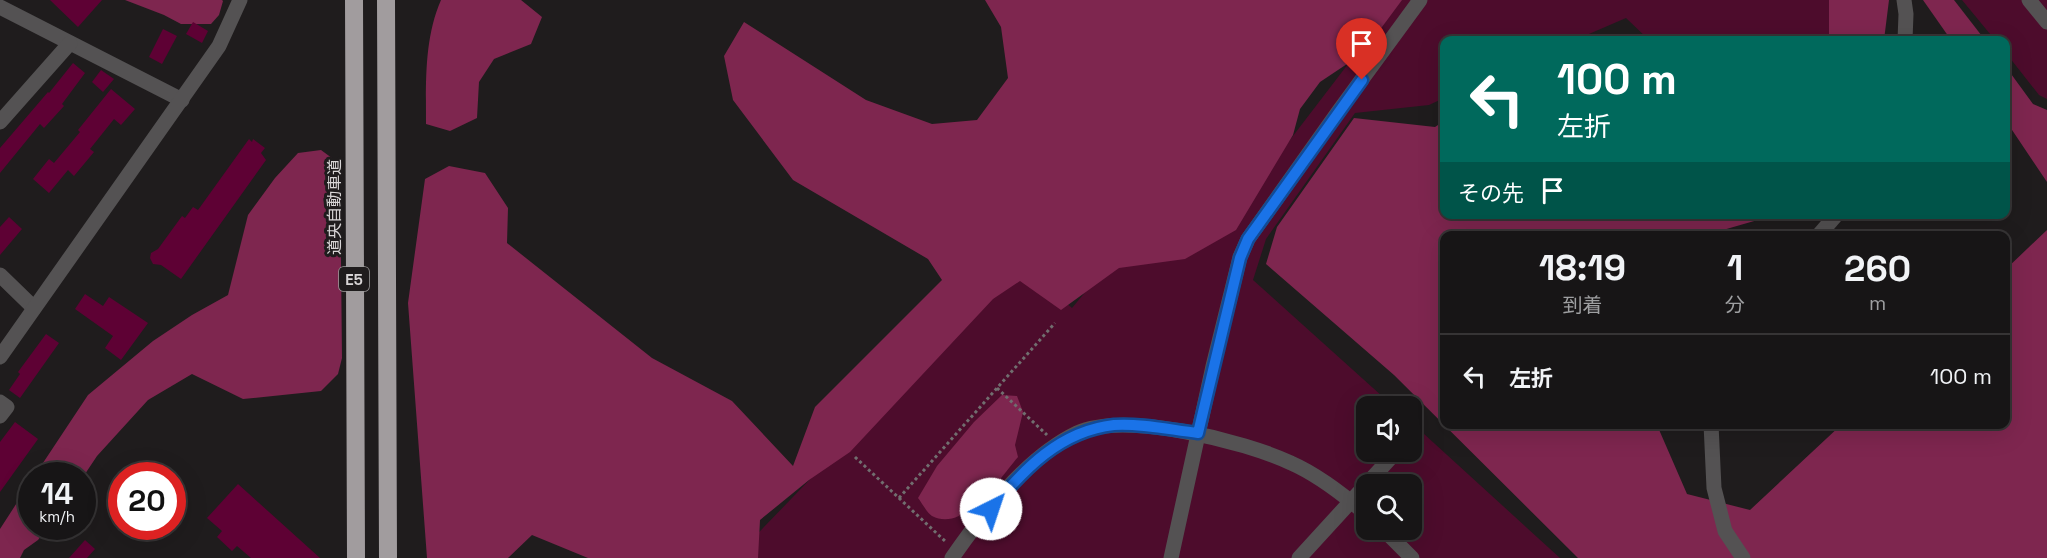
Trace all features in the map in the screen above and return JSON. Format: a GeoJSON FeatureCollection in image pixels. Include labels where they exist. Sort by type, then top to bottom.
{"type":"FeatureCollection","features":[{"type":"Feature","properties":{"kind":"highway","name":"道央自動車道"},"geometry":{"type":"LineString","coordinates":[[354,0],[356,558]]}},
{"type":"Feature","properties":{"kind":"highway","name":"E5"},"geometry":{"type":"LineString","coordinates":[[386,0],[388,558]]}},
{"type":"Feature","properties":{"kind":"street"},"geometry":{"type":"LineString","coordinates":[[0,357],[219,46],[240,0]]}},
{"type":"Feature","properties":{"kind":"street"},"geometry":{"type":"LineString","coordinates":[[1171,558],[1240,258],[1248,239],[1420,0]]}},
{"type":"Feature","properties":{"kind":"street"},"geometry":{"type":"LineString","coordinates":[[1904,0],[1905,36]]}},
{"type":"Feature","properties":{"kind":"street"},"geometry":{"type":"LineString","coordinates":[[2029,0],[2047,22]]}},
{"type":"Feature","properties":{"kind":"street"},"geometry":{"type":"LineString","coordinates":[[0,7],[182,100]]}},
{"type":"Feature","properties":{"kind":"street"},"geometry":{"type":"LineString","coordinates":[[0,122],[70,43]]}},
{"type":"Feature","properties":{"kind":"street"},"geometry":{"type":"LineString","coordinates":[[1822,231],[1833,219]]}},
{"type":"Feature","properties":{"kind":"street"},"geometry":{"type":"LineString","coordinates":[[0,275],[34,308]]}},
{"type":"Feature","properties":{"kind":"street"},"geometry":{"type":"LineString","coordinates":[[0,402],[7,407],[0,416]]}},
{"type":"Feature","properties":{"kind":"street"},"geometry":{"type":"LineString","coordinates":[[954,555],[1004,493],[1027,469],[1057,445],[1080,432],[1116,425],[1198,433],[1224,439],[1292,463],[1356,505]]}},
{"type":"Feature","properties":{"kind":"street"},"geometry":{"type":"LineString","coordinates":[[1711,429],[1714,488],[1725,531],[1743,558]]}},
{"type":"Feature","properties":{"kind":"street"},"geometry":{"type":"LineString","coordinates":[[1299,558],[1387,462]]}},
{"type":"Feature","properties":{"kind":"street"},"geometry":{"type":"LineString","coordinates":[[1394,540],[1412,558]]}},
{"type":"Feature","properties":{"kind":"path"},"geometry":{"type":"LineString","coordinates":[[899,498],[1055,323]]}},
{"type":"Feature","properties":{"kind":"path"},"geometry":{"type":"LineString","coordinates":[[997,388],[1057,445]]}},
{"type":"Feature","properties":{"kind":"path"},"geometry":{"type":"LineString","coordinates":[[855,457],[899,498],[954,555]]}},
{"type":"Feature","properties":{"kind":"shaded area"},"geometry":{"type":"Polygon","coordinates":[[[125,0],[223,1],[219,15],[211,24],[181,24],[125,0]]]}},
{"type":"Feature","properties":{"kind":"shaded area"},"geometry":{"type":"Polygon","coordinates":[[[441,0],[521,0],[542,17],[531,44],[494,59],[479,82],[477,118],[450,131],[426,124],[426,77],[429,46],[431,30],[441,0]]]}},
{"type":"Feature","properties":{"kind":"shaded area"},"geometry":{"type":"Polygon","coordinates":[[[985,0],[1402,0],[1362,54],[1320,82],[1300,109],[1293,135],[1236,230],[1185,259],[1119,268],[1061,310],[1020,281],[993,299],[850,452],[809,480],[760,520],[758,558],[588,558],[532,535],[508,558],[427,558],[408,303],[425,179],[449,166],[485,173],[508,208],[507,243],[652,358],[732,401],[793,466],[815,407],[942,280],[928,259],[793,180],[733,100],[724,56],[744,22],[866,100],[932,124],[977,120],[1008,78],[1001,27],[985,0]]]}},
{"type":"Feature","properties":{"kind":"shaded area"},"geometry":{"type":"Polygon","coordinates":[[[1397,0],[1880,0],[1830,36],[1645,36],[1626,18],[1584,36],[1440,36],[1440,100],[1429,105],[1355,113],[1266,239],[1253,280],[1382,396],[1356,396],[1356,462],[1422,462],[1422,432],[1560,558],[734,558],[1020,262],[1072,308],[1112,260],[1211,243],[1397,0]]]}},
{"type":"Feature","properties":{"kind":"shaded area"},"geometry":{"type":"Polygon","coordinates":[[[1829,0],[1889,0],[1884,36],[1829,36],[1829,0]]]}},
{"type":"Feature","properties":{"kind":"shaded area"},"geometry":{"type":"Polygon","coordinates":[[[1923,0],[1954,0],[1982,36],[1948,36],[1923,0]]]}},
{"type":"Feature","properties":{"kind":"shaded area"},"geometry":{"type":"Polygon","coordinates":[[[1962,0],[2047,0],[2047,99],[2039,95],[2010,58],[2010,36],[1992,36],[1962,0]]]}},
{"type":"Feature","properties":{"kind":"shaded area"},"geometry":{"type":"Polygon","coordinates":[[[2010,72],[2033,104],[2047,110],[2047,182],[2010,127],[2010,72]]]}},
{"type":"Feature","properties":{"kind":"shaded area"},"geometry":{"type":"Polygon","coordinates":[[[1354,118],[1435,127],[1440,124],[1440,219],[1761,219],[1723,231],[1440,231],[1440,421],[1422,403],[1422,396],[1415,396],[1266,264],[1277,227],[1354,118]]]}},
{"type":"Feature","properties":{"kind":"shaded area"},"geometry":{"type":"Polygon","coordinates":[[[321,150],[340,164],[342,358],[338,374],[321,391],[243,399],[192,374],[148,400],[93,462],[44,462],[88,395],[153,341],[228,295],[248,215],[275,178],[298,153],[321,150]]]}},
{"type":"Feature","properties":{"kind":"shaded area"},"geometry":{"type":"Polygon","coordinates":[[[2047,230],[2047,558],[1578,558],[1448,429],[1659,429],[1687,494],[1750,510],[1837,429],[2010,429],[2010,265],[2047,230]]]}},
{"type":"Feature","properties":{"kind":"shaded area"},"geometry":{"type":"Polygon","coordinates":[[[1002,395],[1017,396],[1023,412],[1015,445],[1018,457],[981,501],[969,510],[957,517],[944,519],[932,516],[918,498],[937,466],[974,422],[1002,395]]]}},
{"type":"Feature","properties":{"kind":"shaded area"},"geometry":{"type":"Polygon","coordinates":[[[18,501],[18,540],[38,540],[24,550],[20,558],[0,558],[0,529],[18,501]]]}},
{"type":"Feature","properties":{"kind":"building"},"geometry":{"type":"Polygon","coordinates":[[[50,0],[102,0],[78,27],[50,0]]]}},
{"type":"Feature","properties":{"kind":"building"},"geometry":{"type":"Polygon","coordinates":[[[193,22],[208,31],[202,43],[186,34],[193,22]]]}},
{"type":"Feature","properties":{"kind":"building"},"geometry":{"type":"Polygon","coordinates":[[[163,29],[177,36],[162,64],[149,57],[163,29]]]}},
{"type":"Feature","properties":{"kind":"building"},"geometry":{"type":"Polygon","coordinates":[[[73,63],[85,73],[62,104],[64,106],[44,128],[40,124],[0,173],[0,148],[73,63]]]}},
{"type":"Feature","properties":{"kind":"building"},"geometry":{"type":"Polygon","coordinates":[[[101,70],[114,79],[103,92],[92,82],[101,70]]]}},
{"type":"Feature","properties":{"kind":"building"},"geometry":{"type":"Polygon","coordinates":[[[111,89],[135,109],[121,125],[114,119],[90,149],[94,152],[74,176],[68,170],[49,193],[33,179],[49,159],[54,163],[111,89]]]}},
{"type":"Feature","properties":{"kind":"building"},"geometry":{"type":"Polygon","coordinates":[[[249,139],[252,142],[253,139],[265,148],[261,153],[266,160],[181,279],[161,265],[153,264],[150,258],[151,253],[158,249],[182,216],[185,218],[193,207],[198,210],[249,139]]]}},
{"type":"Feature","properties":{"kind":"building"},"geometry":{"type":"Polygon","coordinates":[[[9,217],[22,229],[0,255],[0,227],[9,217]]]}},
{"type":"Feature","properties":{"kind":"building"},"geometry":{"type":"Polygon","coordinates":[[[85,294],[103,306],[109,297],[148,323],[121,360],[105,348],[113,336],[75,309],[85,294]]]}},
{"type":"Feature","properties":{"kind":"building"},"geometry":{"type":"Polygon","coordinates":[[[46,334],[59,343],[20,398],[9,390],[20,374],[18,372],[46,334]]]}},
{"type":"Feature","properties":{"kind":"building"},"geometry":{"type":"Polygon","coordinates":[[[15,422],[38,439],[22,462],[18,462],[18,467],[0,492],[0,442],[15,422]]]}},
{"type":"Feature","properties":{"kind":"building"},"geometry":{"type":"Polygon","coordinates":[[[238,484],[320,558],[251,558],[237,546],[232,551],[217,537],[222,531],[207,518],[238,484]]]}},
{"type":"Feature","properties":{"kind":"building"},"geometry":{"type":"Polygon","coordinates":[[[85,540],[95,549],[87,558],[69,558],[85,540]]]}},
{"type":"Feature","properties":{"kind":"route"},"geometry":{"type":"LineString","coordinates":[[991,509],[1027,469],[1057,445],[1080,432],[1116,425],[1198,433],[1240,258],[1248,239],[1362,80]]}}]}
